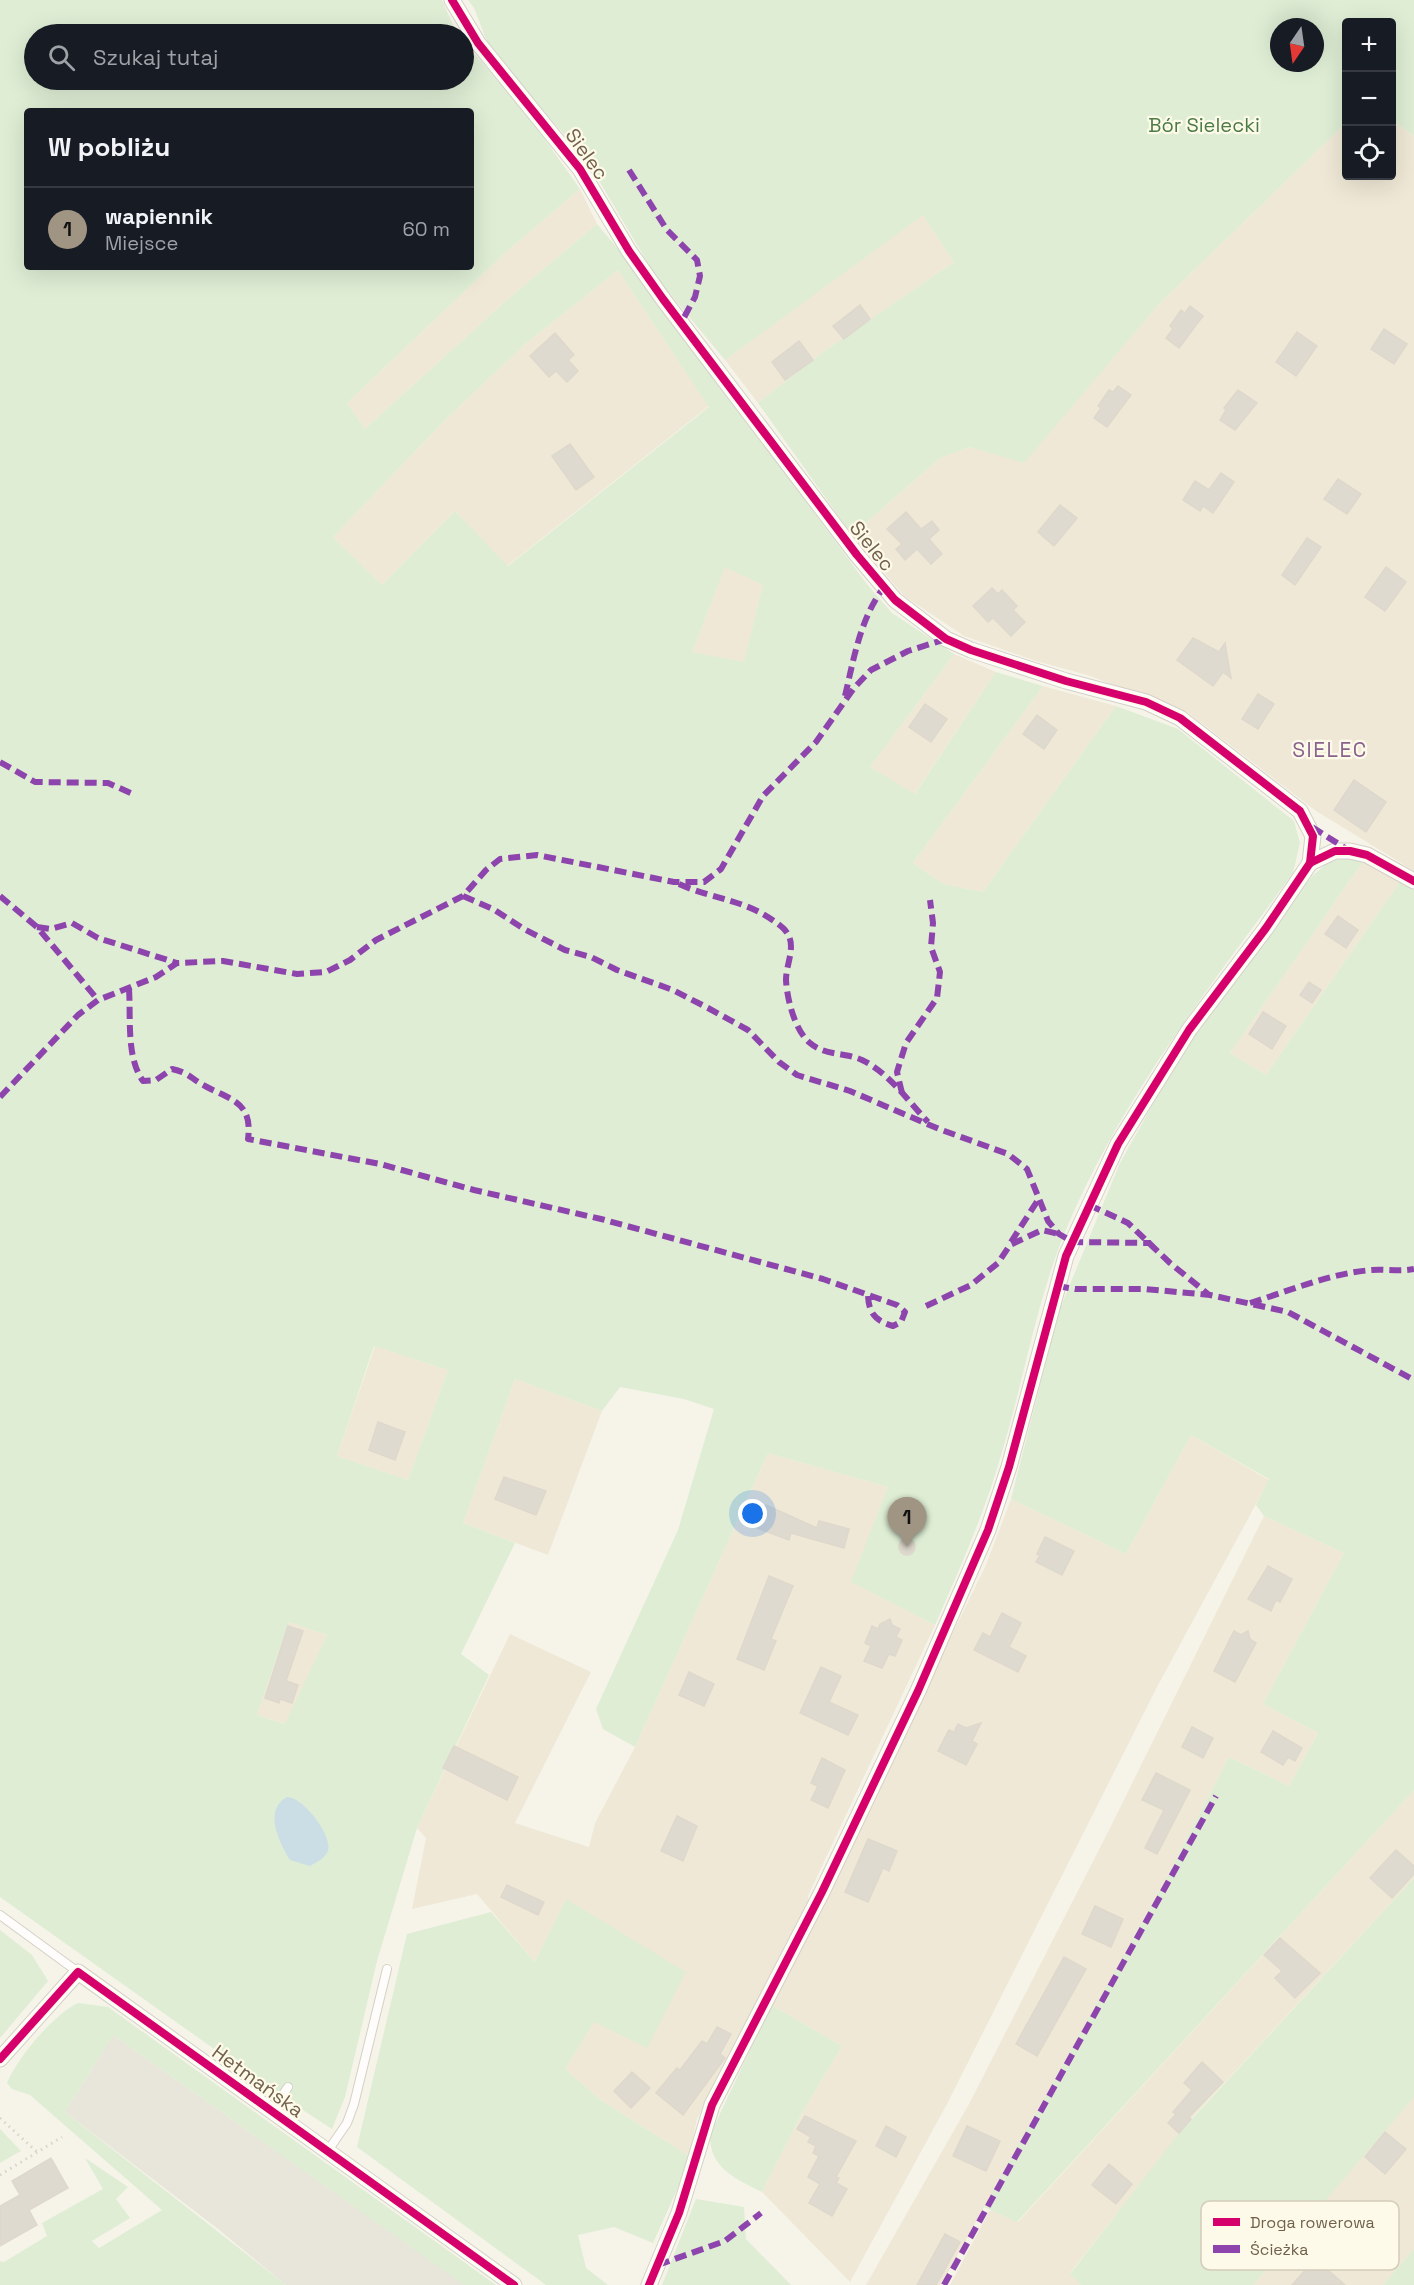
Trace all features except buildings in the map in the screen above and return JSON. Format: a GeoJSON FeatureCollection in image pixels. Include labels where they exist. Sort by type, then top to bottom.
{"type":"FeatureCollection","features":[{"type":"Feature","properties":{"kind":"street","name":"Sielec"},"geometry":{"type":"LineString","coordinates":[[452,0],[467,24]]}},
{"type":"Feature","properties":{"kind":"street","name":"Sielec"},"geometry":{"type":"LineString","coordinates":[[474,36],[580,169],[629,251],[663,299],[857,555],[895,600],[946,639],[971,650],[1066,681],[1146,702],[1180,718],[1300,811],[1313,836],[1310,863]]}},
{"type":"Feature","properties":{"kind":"street"},"geometry":{"type":"LineString","coordinates":[[650,2285],[676,2222],[712,2105],[826,1883],[918,1691],[988,1530],[1009,1467],[1066,1256],[1113,1154],[1189,1030],[1266,928],[1310,863],[1335,851],[1350,851],[1367,855],[1414,880]]}},
{"type":"Feature","properties":{"kind":"street"},"geometry":{"type":"LineString","coordinates":[[0,2060],[78,1972]]}},
{"type":"Feature","properties":{"kind":"street","name":"Hetmańska"},"geometry":{"type":"LineString","coordinates":[[78,1972],[514,2285]]}},
{"type":"Feature","properties":{"kind":"lane"},"geometry":{"type":"LineString","coordinates":[[0,1915],[78,1972]]}},
{"type":"Feature","properties":{"kind":"lane"},"geometry":{"type":"LineString","coordinates":[[327,2152],[347,2123],[354,2104],[387,1969]]}},
{"type":"Feature","properties":{"kind":"lane"},"geometry":{"type":"LineString","coordinates":[[272,2111],[288,2087]]}},
{"type":"Feature","properties":{"kind":"path"},"geometry":{"type":"LineString","coordinates":[[0,2118],[37,2152]]}},
{"type":"Feature","properties":{"kind":"path"},"geometry":{"type":"LineString","coordinates":[[0,2175],[62,2137]]}},
{"type":"Feature","properties":{"kind":"shaded area"},"geometry":{"type":"Polygon","coordinates":[[[1396,123],[1414,136],[1414,871],[1316,811],[1187,712],[1087,675],[1036,661],[964,636],[904,596],[852,535],[940,458],[970,447],[1024,462],[1159,304],[1342,127],[1342,180],[1396,180],[1396,123]]]}},
{"type":"Feature","properties":{"kind":"shaded area"},"geometry":{"type":"Polygon","coordinates":[[[580,189],[597,224],[508,299],[365,429],[347,403],[506,252],[580,189]]]}},
{"type":"Feature","properties":{"kind":"shaded area"},"geometry":{"type":"Polygon","coordinates":[[[923,214],[954,262],[823,352],[758,403],[725,360],[923,214]]]}},
{"type":"Feature","properties":{"kind":"shaded area"},"geometry":{"type":"Polygon","coordinates":[[[618,270],[709,406],[507,566],[455,511],[382,585],[333,537],[444,421],[525,344],[618,270]]]}},
{"type":"Feature","properties":{"kind":"shaded area"},"geometry":{"type":"Polygon","coordinates":[[[725,566],[763,585],[744,663],[692,652],[725,566]]]}},
{"type":"Feature","properties":{"kind":"shaded area"},"geometry":{"type":"Polygon","coordinates":[[[954,654],[996,672],[914,795],[870,767],[954,654]]]}},
{"type":"Feature","properties":{"kind":"shaded area"},"geometry":{"type":"Polygon","coordinates":[[[1043,686],[1116,706],[983,892],[943,884],[913,863],[1043,686]]]}},
{"type":"Feature","properties":{"kind":"shaded area"},"geometry":{"type":"Polygon","coordinates":[[[1364,860],[1402,879],[1266,1075],[1230,1053],[1364,860]]]}},
{"type":"Feature","properties":{"kind":"shaded area"},"geometry":{"type":"Polygon","coordinates":[[[375,1346],[448,1370],[408,1480],[337,1456],[375,1346]]]}},
{"type":"Feature","properties":{"kind":"shaded area"},"geometry":{"type":"Polygon","coordinates":[[[515,1379],[602,1411],[548,1555],[463,1523],[515,1379]]]}},
{"type":"Feature","properties":{"kind":"shaded area"},"geometry":{"type":"Polygon","coordinates":[[[1191,1435],[1269,1480],[1156,1689],[947,2104],[850,2282],[762,2192],[803,2111],[842,2046],[771,2005],[986,1565],[1011,1499],[1126,1554],[1191,1435]]]}},
{"type":"Feature","properties":{"kind":"shaded area"},"geometry":{"type":"Polygon","coordinates":[[[768,1453],[888,1487],[852,1582],[935,1625],[808,1896],[809,1907],[697,2119],[689,2156],[602,2101],[565,2069],[594,2022],[566,1899],[535,1962],[477,1894],[412,1909],[426,1838],[417,1828],[510,1634],[591,1672],[515,1823],[589,1847],[595,1823],[635,1747],[768,1453]]]}},
{"type":"Feature","properties":{"kind":"shaded area"},"geometry":{"type":"Polygon","coordinates":[[[1264,1516],[1344,1553],[1263,1704],[1318,1733],[1289,1786],[1229,1757],[1161,1888],[941,2285],[866,2285],[969,2104],[1110,1828],[1264,1516]]]}},
{"type":"Feature","properties":{"kind":"shaded area"},"geometry":{"type":"Polygon","coordinates":[[[289,1622],[327,1635],[286,1724],[257,1715],[289,1622]]]}},
{"type":"Feature","properties":{"kind":"shaded area"},"geometry":{"type":"Polygon","coordinates":[[[1414,1790],[1414,1878],[1191,2119],[1070,2273],[1081,2285],[950,2285],[990,2210],[1018,2222],[1414,1790]]]}},
{"type":"Feature","properties":{"kind":"shaded area"},"geometry":{"type":"Polygon","coordinates":[[[287,1797],[301,1803],[309,1810],[326,1837],[328,1851],[310,1866],[290,1860],[275,1827],[276,1810],[287,1797]]]}},
{"type":"Feature","properties":{"kind":"shaded area"},"geometry":{"type":"Polygon","coordinates":[[[113,2035],[466,2285],[286,2285],[218,2229],[65,2112],[113,2035]]]}},
{"type":"Feature","properties":{"kind":"shaded area"},"geometry":{"type":"Polygon","coordinates":[[[1414,2094],[1414,2249],[1399,2266],[1399,2201],[1324,2201],[1414,2094]]]}},
{"type":"Feature","properties":{"kind":"shaded area"},"geometry":{"type":"Polygon","coordinates":[[[1266,2270],[1396,2270],[1383,2285],[1253,2285],[1266,2270]]]}},
{"type":"Feature","properties":{"kind":"green space"},"geometry":{"type":"Polygon","coordinates":[[[0,0],[442,0],[453,24],[24,24],[24,90],[474,90],[474,53],[524,110],[580,189],[506,252],[347,403],[365,429],[508,299],[597,224],[630,263],[866,583],[892,613],[954,654],[870,767],[915,794],[996,672],[1043,686],[913,863],[943,884],[983,892],[1116,706],[1178,729],[1294,821],[1300,843],[1293,873],[1165,1050],[1135,1096],[1083,1192],[1052,1268],[988,1496],[935,1625],[851,1582],[888,1487],[768,1453],[635,1747],[603,1729],[596,1709],[678,1530],[714,1409],[684,1399],[620,1387],[602,1411],[515,1379],[463,1523],[515,1543],[461,1654],[489,1675],[417,1828],[377,1961],[345,2097],[332,2129],[272,2090],[0,1897],[0,0]],[[618,270],[525,344],[444,421],[333,537],[382,585],[455,511],[508,566],[709,407],[618,270]],[[725,567],[692,652],[744,662],[763,585],[725,567]],[[374,1346],[337,1456],[408,1480],[448,1370],[374,1346]],[[289,1622],[257,1715],[285,1724],[327,1635],[289,1622]]]}},
{"type":"Feature","properties":{"kind":"green space","name":"Bór Sielecki"},"geometry":{"type":"Polygon","coordinates":[[[468,0],[1414,0],[1414,136],[1396,123],[1396,18],[1342,18],[1342,127],[1159,304],[1024,463],[970,447],[940,458],[852,535],[758,403],[823,352],[954,262],[923,215],[725,360],[656,277],[588,162],[490,49],[474,8],[468,0]]]}},
{"type":"Feature","properties":{"kind":"green space"},"geometry":{"type":"Polygon","coordinates":[[[1344,858],[1364,860],[1230,1053],[1266,1075],[1402,879],[1414,887],[1414,1790],[1017,2222],[984,2207],[1161,1888],[1229,1757],[1289,1786],[1318,1733],[1263,1704],[1344,1553],[1264,1516],[1256,1505],[1269,1479],[1191,1435],[1126,1554],[1011,1499],[1059,1311],[1120,1163],[1186,1045],[1312,876],[1329,862],[1344,858]]]}},
{"type":"Feature","properties":{"kind":"green space"},"geometry":{"type":"Polygon","coordinates":[[[1414,1878],[1414,2097],[1325,2201],[1201,2201],[1201,2270],[1266,2270],[1253,2285],[1081,2285],[1070,2274],[1179,2133],[1414,1878]]]}},
{"type":"Feature","properties":{"kind":"green space"},"geometry":{"type":"Polygon","coordinates":[[[566,1899],[686,1972],[647,2048],[594,2022],[565,2069],[602,2101],[689,2156],[685,2172],[653,2243],[614,2227],[578,2235],[586,2268],[608,2285],[546,2285],[357,2147],[407,1934],[491,1912],[535,1962],[566,1899]]]}},
{"type":"Feature","properties":{"kind":"green space"},"geometry":{"type":"Polygon","coordinates":[[[0,1930],[32,1955],[48,1981],[0,2038],[0,1930]]]}},
{"type":"Feature","properties":{"kind":"green space"},"geometry":{"type":"Polygon","coordinates":[[[78,2003],[108,2007],[496,2285],[464,2285],[113,2035],[65,2112],[286,2285],[0,2285],[0,2261],[4,2262],[47,2236],[42,2223],[103,2189],[85,2158],[128,2187],[116,2199],[130,2218],[92,2241],[99,2248],[162,2210],[30,2095],[12,2089],[7,2083],[19,2061],[37,2038],[58,2017],[78,2003]]]}},
{"type":"Feature","properties":{"kind":"green space"},"geometry":{"type":"Polygon","coordinates":[[[771,2005],[842,2046],[803,2111],[762,2192],[734,2177],[719,2164],[711,2147],[710,2135],[771,2005]]]}},
{"type":"Feature","properties":{"kind":"green space"},"geometry":{"type":"Polygon","coordinates":[[[0,2129],[21,2151],[0,2163],[0,2129]]]}},
{"type":"Feature","properties":{"kind":"green space"},"geometry":{"type":"Polygon","coordinates":[[[696,2199],[744,2207],[746,2239],[791,2285],[662,2285],[696,2199]]]}},
{"type":"Feature","properties":{"kind":"green space"},"geometry":{"type":"Polygon","coordinates":[[[1414,2249],[1414,2285],[1383,2285],[1396,2270],[1399,2270],[1399,2266],[1414,2249]]]}},
{"type":"Feature","properties":{"kind":"marked path"},"geometry":{"type":"LineString","coordinates":[[629,170],[667,230],[697,260],[700,276],[695,297],[681,323]]}},
{"type":"Feature","properties":{"kind":"marked path"},"geometry":{"type":"LineString","coordinates":[[845,696],[863,626],[884,587]]}},
{"type":"Feature","properties":{"kind":"marked path"},"geometry":{"type":"LineString","coordinates":[[0,1097],[78,1015],[98,1000],[156,977],[177,963],[223,961],[297,974],[326,972],[350,960],[376,940],[463,896],[486,870],[500,859],[537,855],[674,882],[704,882],[721,869],[763,796],[816,742],[854,688],[871,670],[908,651],[946,639]]}},
{"type":"Feature","properties":{"kind":"marked path"},"geometry":{"type":"LineString","coordinates":[[0,762],[35,782],[108,783],[133,794]]}},
{"type":"Feature","properties":{"kind":"marked path"},"geometry":{"type":"LineString","coordinates":[[1312,827],[1345,848]]}},
{"type":"Feature","properties":{"kind":"marked path"},"geometry":{"type":"LineString","coordinates":[[679,884],[758,911],[783,928],[788,934],[791,946],[786,980],[788,996],[796,1023],[805,1038],[822,1050],[862,1060],[871,1065],[889,1079],[928,1122]]}},
{"type":"Feature","properties":{"kind":"marked path"},"geometry":{"type":"LineString","coordinates":[[0,896],[37,927],[98,1000]]}},
{"type":"Feature","properties":{"kind":"marked path"},"geometry":{"type":"LineString","coordinates":[[463,896],[493,909],[524,929],[565,950],[591,957],[617,970],[673,990],[708,1008],[748,1030],[779,1062],[797,1075],[850,1091],[939,1129],[1008,1154],[1027,1169],[1048,1221],[1059,1234],[1073,1242],[1151,1243]]}},
{"type":"Feature","properties":{"kind":"marked path"},"geometry":{"type":"LineString","coordinates":[[902,1093],[897,1072],[906,1043],[937,998],[940,972],[931,947],[933,923],[930,900]]}},
{"type":"Feature","properties":{"kind":"marked path"},"geometry":{"type":"LineString","coordinates":[[37,927],[51,929],[72,923],[98,938],[177,963]]}},
{"type":"Feature","properties":{"kind":"marked path"},"geometry":{"type":"LineString","coordinates":[[129,989],[132,1049],[134,1061],[143,1081],[156,1080],[172,1069],[187,1074],[238,1104],[247,1117],[248,1139],[380,1164],[474,1190],[601,1219],[823,1279],[897,1305],[905,1312],[901,1322],[893,1326],[874,1316],[868,1296]]}},
{"type":"Feature","properties":{"kind":"marked path"},"geometry":{"type":"LineString","coordinates":[[1011,1242],[1038,1200]]}},
{"type":"Feature","properties":{"kind":"marked path"},"geometry":{"type":"LineString","coordinates":[[1089,1205],[1128,1223],[1170,1263],[1208,1294]]}},
{"type":"Feature","properties":{"kind":"marked path"},"geometry":{"type":"LineString","coordinates":[[926,1306],[971,1285],[998,1263],[1010,1245],[1042,1230],[1059,1234]]}},
{"type":"Feature","properties":{"kind":"marked path"},"geometry":{"type":"LineString","coordinates":[[1250,1303],[1341,1275],[1372,1270],[1414,1269]]}},
{"type":"Feature","properties":{"kind":"marked path"},"geometry":{"type":"LineString","coordinates":[[1057,1286],[1075,1289],[1145,1289],[1210,1295],[1288,1312],[1414,1380]]}},
{"type":"Feature","properties":{"kind":"marked path"},"geometry":{"type":"LineString","coordinates":[[944,2285],[1216,1796]]}},
{"type":"Feature","properties":{"kind":"marked path"},"geometry":{"type":"LineString","coordinates":[[658,2265],[725,2241],[761,2213]]}},
{"type":"Feature","properties":{"kind":"cycle path"},"geometry":{"type":"LineString","coordinates":[[452,0],[467,24]]}},
{"type":"Feature","properties":{"kind":"cycle path"},"geometry":{"type":"LineString","coordinates":[[474,36],[580,169],[629,251],[663,299],[857,555],[895,600],[946,639],[971,650],[1066,681],[1146,702],[1180,718],[1300,811],[1313,836],[1310,863]]}},
{"type":"Feature","properties":{"kind":"cycle path"},"geometry":{"type":"LineString","coordinates":[[649,2285],[679,2213],[712,2105],[822,1892],[918,1691],[988,1530],[1009,1467],[1066,1256],[1118,1144],[1189,1030],[1266,928],[1310,863],[1335,851],[1350,851],[1367,855],[1414,881]]}},
{"type":"Feature","properties":{"kind":"cycle path"},"geometry":{"type":"LineString","coordinates":[[0,2059],[78,1972],[514,2285]]}},
{"type":"Feature","properties":{"kind":"place","name":"wapiennik"},"geometry":{"type":"Point","coordinates":[907,1547]}},
{"type":"Feature","properties":{"kind":"district","name":"SIELEC"},"geometry":{"type":"Point","coordinates":[1330,749]}}]}
